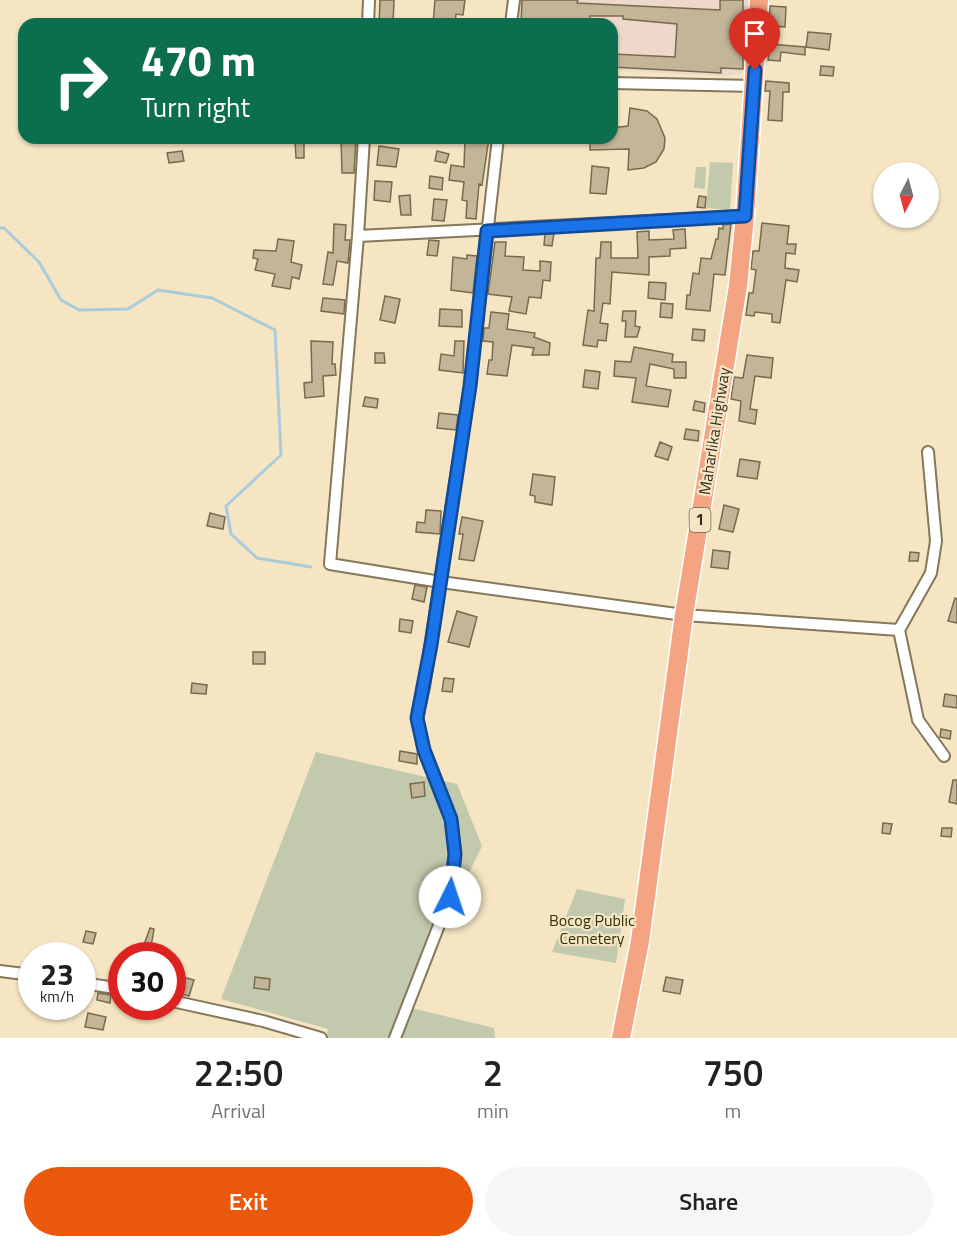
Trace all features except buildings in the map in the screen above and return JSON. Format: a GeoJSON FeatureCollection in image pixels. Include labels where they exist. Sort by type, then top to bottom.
{"type":"FeatureCollection","features":[{"type":"Feature","properties":{"kind":"highway","name":"Maharlika Highway"},"geometry":{"type":"LineString","coordinates":[[621,1038],[640,941],[684,615],[730,338],[745,216],[759,0]]}},
{"type":"Feature","properties":{"kind":"street"},"geometry":{"type":"LineString","coordinates":[[368,18],[369,0]]}},
{"type":"Feature","properties":{"kind":"street"},"geometry":{"type":"LineString","coordinates":[[512,18],[514,0]]}},
{"type":"Feature","properties":{"kind":"street"},"geometry":{"type":"LineString","coordinates":[[618,83],[754,86]]}},
{"type":"Feature","properties":{"kind":"street"},"geometry":{"type":"LineString","coordinates":[[364,144],[330,564],[441,582],[684,615],[899,630]]}},
{"type":"Feature","properties":{"kind":"street"},"geometry":{"type":"LineString","coordinates":[[395,1038],[450,897],[455,854],[451,819],[430,769],[417,718],[441,582],[470,386],[497,144]]}},
{"type":"Feature","properties":{"kind":"street"},"geometry":{"type":"LineString","coordinates":[[358,236],[745,216]]}},
{"type":"Feature","properties":{"kind":"street"},"geometry":{"type":"LineString","coordinates":[[928,452],[936,541],[931,573],[899,630],[918,720],[944,756]]}},
{"type":"Feature","properties":{"kind":"street"},"geometry":{"type":"LineString","coordinates":[[0,971],[18,973]]}},
{"type":"Feature","properties":{"kind":"street"},"geometry":{"type":"LineString","coordinates":[[186,1004],[263,1021],[321,1038]]}},
{"type":"Feature","properties":{"kind":"shaded area"},"geometry":{"type":"Polygon","coordinates":[[[521,0],[750,0],[747,69],[739,74],[726,76],[618,71],[618,18],[519,18],[521,0]]]}},
{"type":"Feature","properties":{"kind":"green space"},"geometry":{"type":"Polygon","coordinates":[[[710,162],[733,163],[730,210],[706,208],[710,162]]]}},
{"type":"Feature","properties":{"kind":"green space"},"geometry":{"type":"Polygon","coordinates":[[[696,167],[706,167],[705,189],[694,188],[696,167]]]}},
{"type":"Feature","properties":{"kind":"green space"},"geometry":{"type":"Polygon","coordinates":[[[316,752],[457,784],[482,846],[437,940],[412,1008],[494,1028],[495,1038],[326,1038],[328,1029],[221,999],[316,752]]]}},
{"type":"Feature","properties":{"kind":"green space","name":"Bocog Public Cemetery"},"geometry":{"type":"Polygon","coordinates":[[[577,889],[625,899],[616,963],[552,952],[577,889]]]}},
{"type":"Feature","properties":{"kind":"waterway"},"geometry":{"type":"LineString","coordinates":[[0,228],[4,228],[39,262],[61,300],[79,310],[128,309],[158,290],[212,298],[275,330],[281,455],[226,506],[231,534],[257,558],[311,567]]}},
{"type":"Feature","properties":{"kind":"route"},"geometry":{"type":"LineString","coordinates":[[450,897],[455,854],[451,819],[441,799],[424,750],[417,718],[431,645],[470,386],[487,231],[745,216],[755,70]]}}]}
